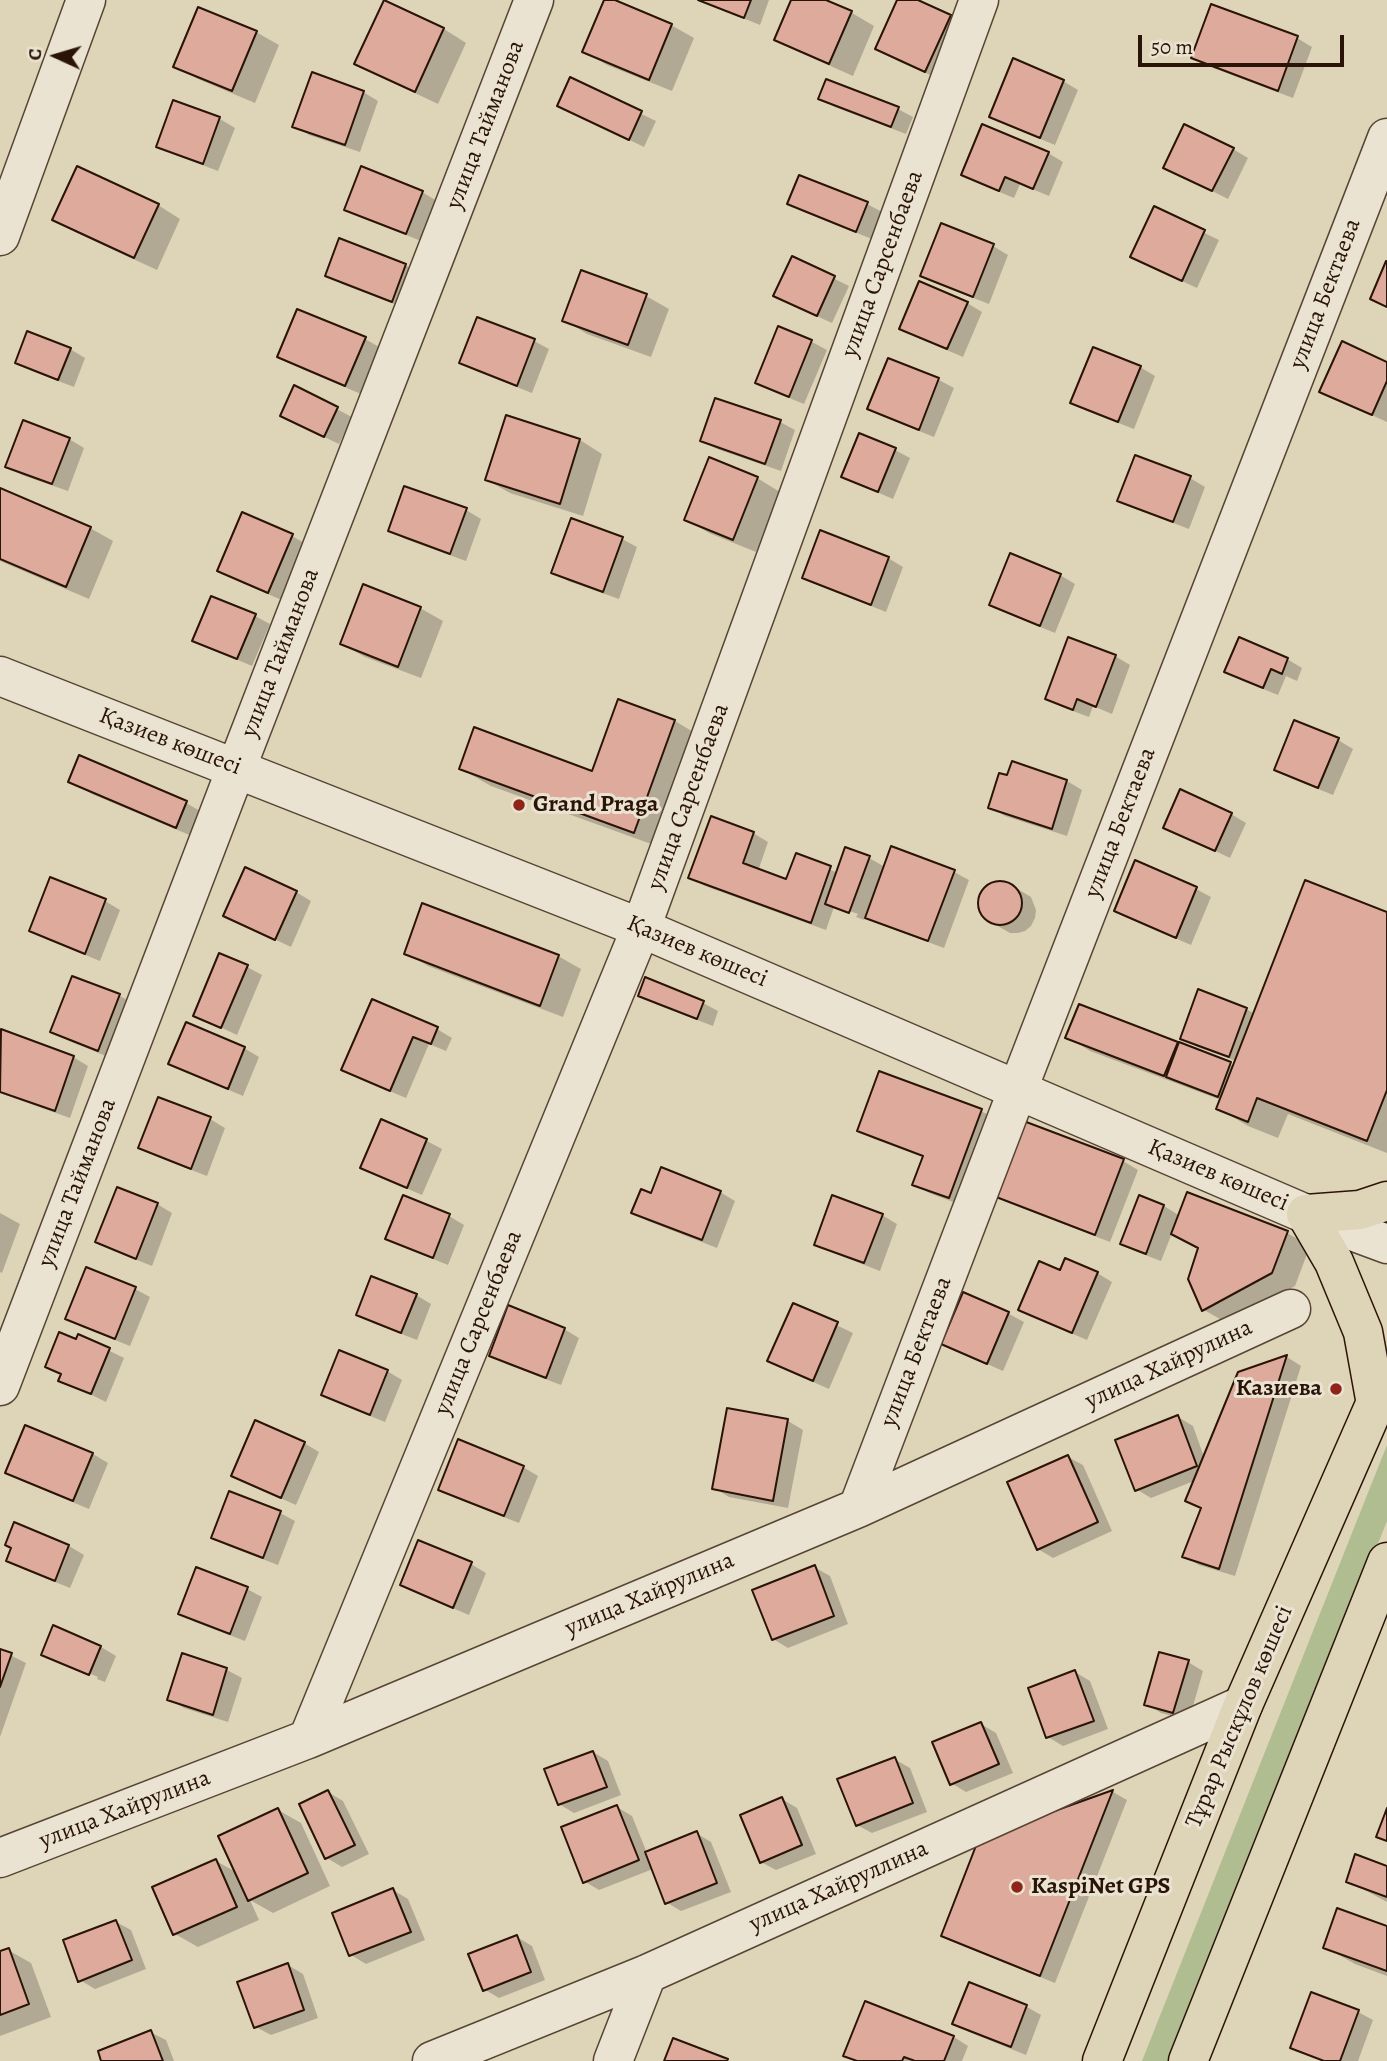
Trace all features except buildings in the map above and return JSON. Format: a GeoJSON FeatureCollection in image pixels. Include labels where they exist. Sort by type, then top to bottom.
{"type":"FeatureCollection","features":[{"type":"Feature","properties":{"kind":"main road"},"geometry":{"type":"LineString","coordinates":[[1381,1390],[1363,1332],[1334,1262],[1306,1214],[1360,1210],[1387,1201]]}},
{"type":"Feature","properties":{"kind":"main road","name":"Тұрар Рыскұлов көшесі"},"geometry":{"type":"LineString","coordinates":[[1101,2061],[1242,1705],[1381,1390]]}},
{"type":"Feature","properties":{"kind":"main road"},"geometry":{"type":"LineString","coordinates":[[1188,2061],[1387,1562]]}},
{"type":"Feature","properties":{"kind":"street"},"geometry":{"type":"LineString","coordinates":[[0,236],[86,0]]}},
{"type":"Feature","properties":{"kind":"street","name":"улица Тайманова"},"geometry":{"type":"LineString","coordinates":[[0,1386],[534,0]]}},
{"type":"Feature","properties":{"kind":"street","name":"улица Сарсенбаева"},"geometry":{"type":"LineString","coordinates":[[308,1739],[641,928],[979,0]]}},
{"type":"Feature","properties":{"kind":"street","name":"улица Бектаева"},"geometry":{"type":"LineString","coordinates":[[858,1508],[1387,138]]}},
{"type":"Feature","properties":{"kind":"street","name":"Қазиев көшесі"},"geometry":{"type":"LineString","coordinates":[[0,676],[641,928],[1306,1214],[1387,1244]]}},
{"type":"Feature","properties":{"kind":"street","name":"улица Хайрулина"},"geometry":{"type":"LineString","coordinates":[[0,1858],[308,1739],[858,1508],[1291,1309]]}},
{"type":"Feature","properties":{"kind":"street","name":"улица Хайруллина"},"geometry":{"type":"LineString","coordinates":[[432,2061],[647,1974],[1242,1705]]}},
{"type":"Feature","properties":{"kind":"street"},"geometry":{"type":"LineString","coordinates":[[613,2061],[647,1974]]}},
{"type":"Feature","properties":{"kind":"green space"},"geometry":{"type":"Polygon","coordinates":[[[1387,1445],[1387,1521],[1172,2061],[1142,2061],[1387,1445]]]}},
{"type":"Feature","properties":{"kind":"place","name":"Grand Praga"},"geometry":{"type":"Point","coordinates":[519,805]}},
{"type":"Feature","properties":{"kind":"place","name":"Казиева"},"geometry":{"type":"Point","coordinates":[1336,1389]}},
{"type":"Feature","properties":{"kind":"place","name":"KaspiNet GPS"},"geometry":{"type":"Point","coordinates":[1017,1887]}}]}
